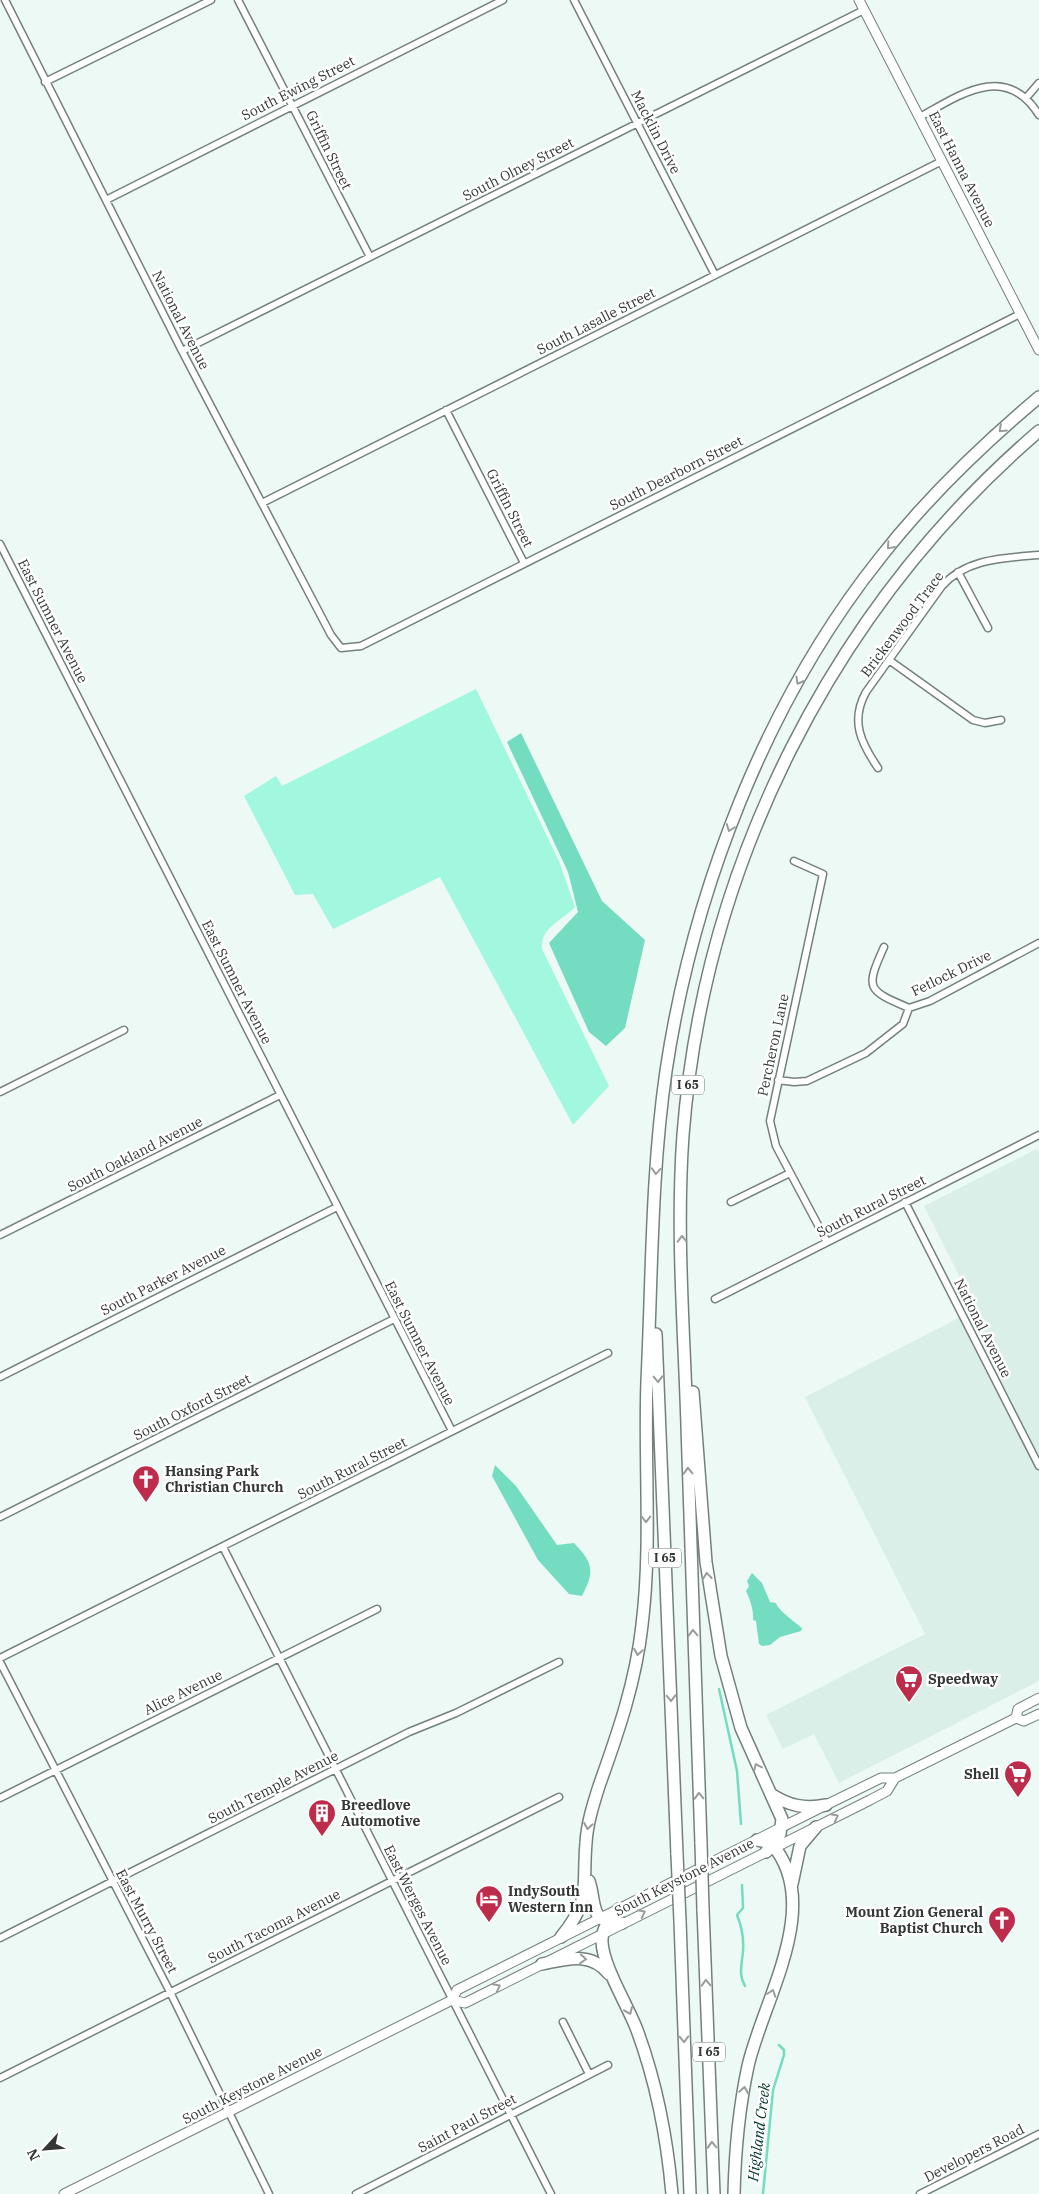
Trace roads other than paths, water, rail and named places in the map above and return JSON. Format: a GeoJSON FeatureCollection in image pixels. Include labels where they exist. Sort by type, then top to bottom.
{"type":"FeatureCollection","features":[{"type":"Feature","properties":{"kind":"highway","name":"I 65"},"geometry":{"type":"LineString","coordinates":[[690,2194],[653,1260],[659,1130],[666,1070],[678,1002],[690,951],[711,881],[755,768],[808,666],[838,616],[880,557],[953,476],[1039,397]]}},
{"type":"Feature","properties":{"kind":"highway","name":"I 65"},"geometry":{"type":"LineString","coordinates":[[714,2194],[682,1263],[681,1196],[683,1136],[696,1034],[711,960],[745,852],[766,800],[817,699],[854,639],[889,589],[964,502],[1039,431]]}},
{"type":"Feature","properties":{"kind":"highway"},"geometry":{"type":"LineString","coordinates":[[562,1937],[581,1908],[590,1817],[626,1707],[642,1628],[646,1586],[647,1389],[653,1260]]}},
{"type":"Feature","properties":{"kind":"highway"},"geometry":{"type":"LineString","coordinates":[[682,1263],[711,1608],[722,1663],[738,1718],[782,1820],[781,1827],[771,1848]]}},
{"type":"Feature","properties":{"kind":"highway"},"geometry":{"type":"LineString","coordinates":[[770,1793],[791,1805],[808,1808],[826,1805]]}},
{"type":"Feature","properties":{"kind":"highway"},"geometry":{"type":"LineString","coordinates":[[734,2194],[736,2154],[744,2084],[756,2039],[787,1946],[791,1924],[791,1891],[800,1846],[816,1827]]}},
{"type":"Feature","properties":{"kind":"highway"},"geometry":{"type":"LineString","coordinates":[[757,1840],[771,1848],[784,1860],[791,1891]]}},
{"type":"Feature","properties":{"kind":"highway"},"geometry":{"type":"LineString","coordinates":[[585,1870],[594,1909],[604,1924],[603,1952],[638,2031],[656,2088],[666,2135],[672,2194]]}},
{"type":"Feature","properties":{"kind":"highway"},"geometry":{"type":"LineString","coordinates":[[604,1924],[619,1909]]}},
{"type":"Feature","properties":{"kind":"highway"},"geometry":{"type":"LineString","coordinates":[[604,1924],[622,1923]]}},
{"type":"Feature","properties":{"kind":"highway"},"geometry":{"type":"LineString","coordinates":[[542,1964],[584,1958],[601,1965],[616,1981]]}},
{"type":"Feature","properties":{"kind":"main road","name":"East Hanna Avenue"},"geometry":{"type":"LineString","coordinates":[[859,0],[1039,350]]}},
{"type":"Feature","properties":{"kind":"main road","name":"South Keystone Avenue"},"geometry":{"type":"LineString","coordinates":[[1016,1718],[1018,1710],[1039,1698]]}},
{"type":"Feature","properties":{"kind":"main road","name":"South Keystone Avenue"},"geometry":{"type":"LineString","coordinates":[[619,1909],[880,1778],[895,1778],[1016,1718],[1024,1721],[1039,1714]]}},
{"type":"Feature","properties":{"kind":"main road","name":"South Keystone Avenue"},"geometry":{"type":"LineString","coordinates":[[622,1923],[887,1791],[895,1778]]}},
{"type":"Feature","properties":{"kind":"main road","name":"South Keystone Avenue"},"geometry":{"type":"LineString","coordinates":[[64,2194],[452,2000],[457,1990],[562,1937],[604,1924]]}},
{"type":"Feature","properties":{"kind":"main road","name":"South Keystone Avenue"},"geometry":{"type":"LineString","coordinates":[[452,2000],[465,2003],[542,1964],[604,1924]]}},
{"type":"Feature","properties":{"kind":"street","name":"National Avenue"},"geometry":{"type":"LineString","coordinates":[[5,0],[182,351],[334,641],[341,648]]}},
{"type":"Feature","properties":{"kind":"street"},"geometry":{"type":"LineString","coordinates":[[45,82],[211,0]]}},
{"type":"Feature","properties":{"kind":"street","name":"Griffin Street"},"geometry":{"type":"LineString","coordinates":[[238,0],[370,257]]}},
{"type":"Feature","properties":{"kind":"street","name":"South Ewing Street"},"geometry":{"type":"LineString","coordinates":[[106,200],[503,0]]}},
{"type":"Feature","properties":{"kind":"street","name":"Macklin Drive"},"geometry":{"type":"LineString","coordinates":[[574,0],[715,275]]}},
{"type":"Feature","properties":{"kind":"street","name":"South Olney Street"},"geometry":{"type":"LineString","coordinates":[[182,351],[864,10]]}},
{"type":"Feature","properties":{"kind":"street"},"geometry":{"type":"LineString","coordinates":[[1026,98],[1039,83]]}},
{"type":"Feature","properties":{"kind":"street"},"geometry":{"type":"LineString","coordinates":[[920,117],[966,92],[993,85],[1006,87],[1026,98],[1039,115]]}},
{"type":"Feature","properties":{"kind":"street","name":"South Lasalle Street"},"geometry":{"type":"LineString","coordinates":[[262,503],[942,161]]}},
{"type":"Feature","properties":{"kind":"street","name":"South Dearborn Street"},"geometry":{"type":"LineString","coordinates":[[341,648],[361,646],[1020,314]]}},
{"type":"Feature","properties":{"kind":"street","name":"Griffin Street"},"geometry":{"type":"LineString","coordinates":[[446,410],[524,563]]}},
{"type":"Feature","properties":{"kind":"street","name":"East Sumner Avenue"},"geometry":{"type":"LineString","coordinates":[[0,544],[452,1431]]}},
{"type":"Feature","properties":{"kind":"street","name":"Brickenwood Trace"},"geometry":{"type":"LineString","coordinates":[[878,768],[859,737],[858,714],[866,692],[942,586],[958,572],[987,560],[1039,555]]}},
{"type":"Feature","properties":{"kind":"street"},"geometry":{"type":"LineString","coordinates":[[958,572],[988,628]]}},
{"type":"Feature","properties":{"kind":"street"},"geometry":{"type":"LineString","coordinates":[[889,660],[973,720],[985,723],[1001,720]]}},
{"type":"Feature","properties":{"kind":"street","name":"Percheron Lane"},"geometry":{"type":"LineString","coordinates":[[794,860],[823,874],[770,1121],[773,1138],[827,1242]]}},
{"type":"Feature","properties":{"kind":"street","name":"Fetlock Drive"},"geometry":{"type":"LineString","coordinates":[[778,1080],[807,1081],[866,1053],[903,1024],[909,1008],[930,1001],[1039,943]]}},
{"type":"Feature","properties":{"kind":"street"},"geometry":{"type":"LineString","coordinates":[[884,947],[872,974],[873,986],[883,998],[909,1008]]}},
{"type":"Feature","properties":{"kind":"street"},"geometry":{"type":"LineString","coordinates":[[0,1092],[124,1030]]}},
{"type":"Feature","properties":{"kind":"street","name":"South Oakland Avenue"},"geometry":{"type":"LineString","coordinates":[[0,1235],[280,1095]]}},
{"type":"Feature","properties":{"kind":"street","name":"South Rural Street"},"geometry":{"type":"LineString","coordinates":[[715,1300],[1039,1135]]}},
{"type":"Feature","properties":{"kind":"street"},"geometry":{"type":"LineString","coordinates":[[731,1202],[790,1173]]}},
{"type":"Feature","properties":{"kind":"street","name":"National Avenue"},"geometry":{"type":"LineString","coordinates":[[905,1202],[1039,1466]]}},
{"type":"Feature","properties":{"kind":"street","name":"South Parker Avenue"},"geometry":{"type":"LineString","coordinates":[[0,1376],[338,1207]]}},
{"type":"Feature","properties":{"kind":"street","name":"South Oxford Street"},"geometry":{"type":"LineString","coordinates":[[0,1517],[394,1319]]}},
{"type":"Feature","properties":{"kind":"street","name":"South Rural Street"},"geometry":{"type":"LineString","coordinates":[[0,1658],[608,1353]]}},
{"type":"Feature","properties":{"kind":"street","name":"East Werges Avenue"},"geometry":{"type":"LineString","coordinates":[[223,1547],[551,2194]]}},
{"type":"Feature","properties":{"kind":"street","name":"Alice Avenue"},"geometry":{"type":"LineString","coordinates":[[0,1798],[377,1609]]}},
{"type":"Feature","properties":{"kind":"street","name":"East Murry Street"},"geometry":{"type":"LineString","coordinates":[[0,1662],[170,1992],[269,2194]]}},
{"type":"Feature","properties":{"kind":"street","name":"South Temple Avenue"},"geometry":{"type":"LineString","coordinates":[[0,1938],[336,1769],[559,1662]]}},
{"type":"Feature","properties":{"kind":"street","name":"South Tacoma Avenue"},"geometry":{"type":"LineString","coordinates":[[0,2078],[560,1797]]}},
{"type":"Feature","properties":{"kind":"street"},"geometry":{"type":"LineString","coordinates":[[563,2022],[589,2074]]}},
{"type":"Feature","properties":{"kind":"street","name":"Saint Paul Street"},"geometry":{"type":"LineString","coordinates":[[356,2194],[608,2065]]}},
{"type":"Feature","properties":{"kind":"street","name":"Developers Road"},"geometry":{"type":"LineString","coordinates":[[920,2194],[1039,2134]]}},
{"type":"Feature","properties":{"kind":"waterway","name":"Highland Creek"},"geometry":{"type":"LineString","coordinates":[[719,1689],[737,1771],[741,1824]]}},
{"type":"Feature","properties":{"kind":"waterway","name":"Highland Creek"},"geometry":{"type":"LineString","coordinates":[[742,1885],[743,1908],[737,1915],[743,1937],[741,1973],[745,1986]]}},
{"type":"Feature","properties":{"kind":"waterway","name":"Highland Creek"},"geometry":{"type":"LineString","coordinates":[[763,2194],[773,2090],[784,2055],[784,2050],[779,2045]]}},
{"type":"Feature","properties":{"kind":"place","name":"Hansing Park Christian Church"},"geometry":{"type":"Point","coordinates":[146,1503]}},
{"type":"Feature","properties":{"kind":"place","name":"Speedway"},"geometry":{"type":"Point","coordinates":[909,1703]}},
{"type":"Feature","properties":{"kind":"place","name":"Shell"},"geometry":{"type":"Point","coordinates":[1018,1798]}},
{"type":"Feature","properties":{"kind":"place","name":"Breedlove Automotive"},"geometry":{"type":"Point","coordinates":[322,1837]}},
{"type":"Feature","properties":{"kind":"place","name":"IndySouth Western Inn"},"geometry":{"type":"Point","coordinates":[489,1923]}},
{"type":"Feature","properties":{"kind":"place","name":"Mount Zion General Baptist Church"},"geometry":{"type":"Point","coordinates":[1002,1944]}}]}
